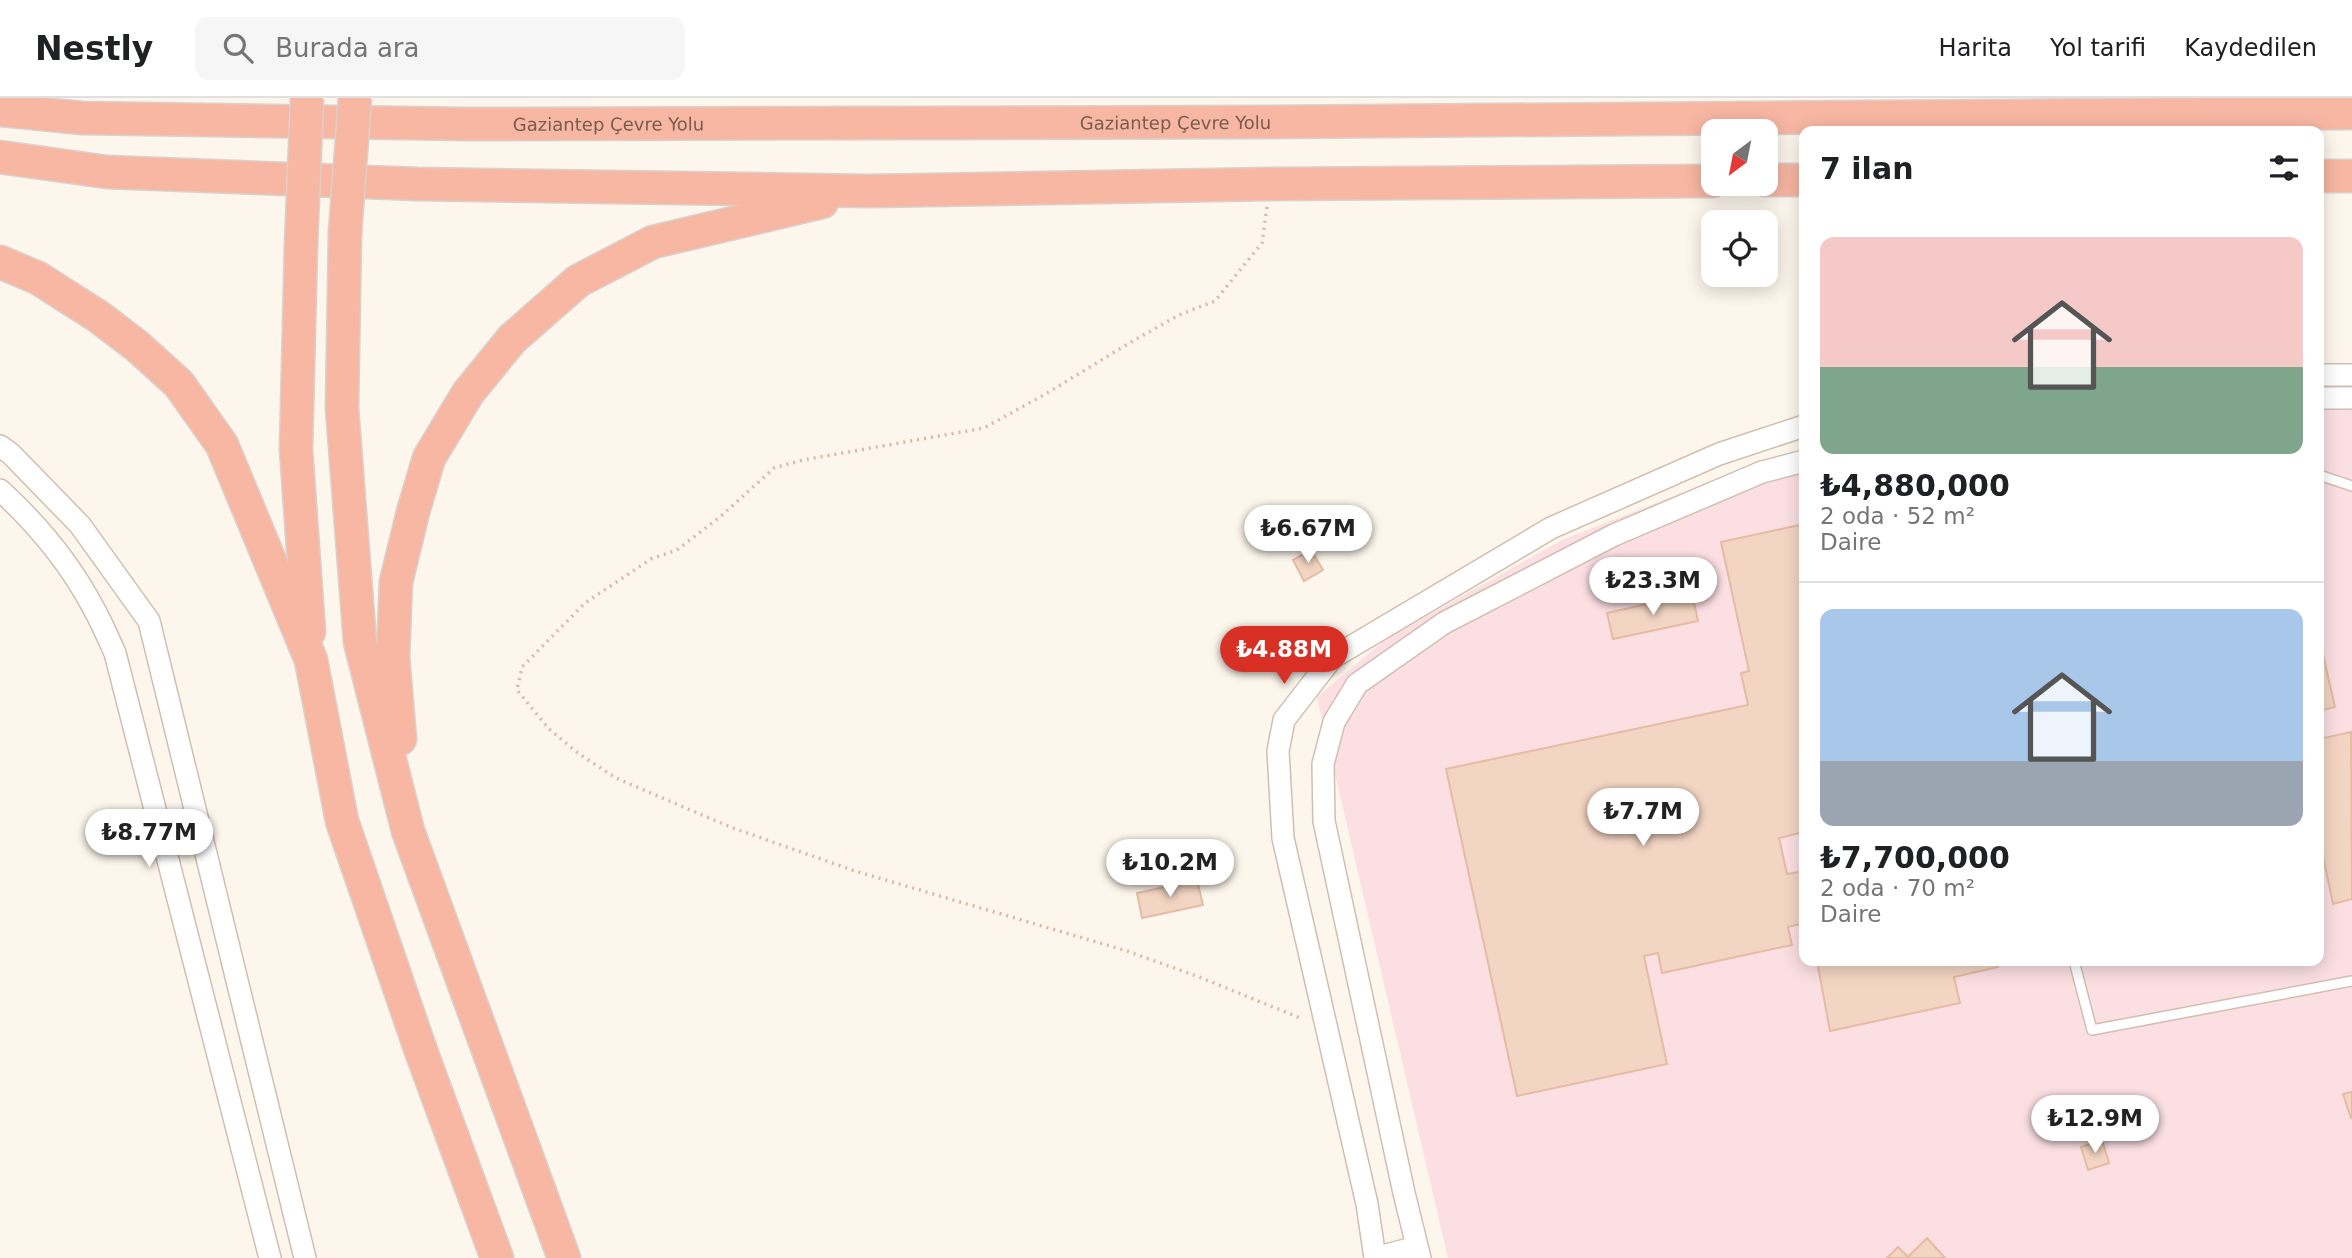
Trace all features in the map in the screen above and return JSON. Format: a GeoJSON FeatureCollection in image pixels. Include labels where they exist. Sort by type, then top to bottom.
{"type":"FeatureCollection","features":[{"type":"Feature","properties":{"kind":"highway"},"geometry":{"type":"LineString","coordinates":[[18,98],[82,118]]}},
{"type":"Feature","properties":{"kind":"highway"},"geometry":{"type":"LineString","coordinates":[[307,98],[296,449],[311,660],[342,821],[421,1051],[497,1258]]}},
{"type":"Feature","properties":{"kind":"highway"},"geometry":{"type":"LineString","coordinates":[[355,98],[345,233],[342,408],[360,642],[408,831],[564,1258]]}},
{"type":"Feature","properties":{"kind":"highway","name":"Gaziantep Çevre Yolu"},"geometry":{"type":"LineString","coordinates":[[0,110],[82,118],[495,124],[1269,122],[2352,113]]}},
{"type":"Feature","properties":{"kind":"highway"},"geometry":{"type":"LineString","coordinates":[[0,157],[107,173],[418,184],[869,191],[1270,184],[1701,181]]}},
{"type":"Feature","properties":{"kind":"highway"},"geometry":{"type":"LineString","coordinates":[[2324,176],[2352,176]]}},
{"type":"Feature","properties":{"kind":"highway"},"geometry":{"type":"LineString","coordinates":[[1778,180],[1799,180]]}},
{"type":"Feature","properties":{"kind":"highway"},"geometry":{"type":"LineString","coordinates":[[408,831],[393,657],[396,582],[429,458],[468,393],[512,339],[578,281],[653,242],[869,191]]}},
{"type":"Feature","properties":{"kind":"highway"},"geometry":{"type":"LineString","coordinates":[[0,262],[38,278],[99,317],[136,345],[179,384],[222,446],[311,660]]}},
{"type":"Feature","properties":{"kind":"street"},"geometry":{"type":"LineString","coordinates":[[2324,375],[2352,375]]}},
{"type":"Feature","properties":{"kind":"street"},"geometry":{"type":"LineString","coordinates":[[2324,398],[2352,398]]}},
{"type":"Feature","properties":{"kind":"street"},"geometry":{"type":"LineString","coordinates":[[1799,428],[1720,454],[1551,528],[1332,658],[1284,720],[1279,751],[1283,838],[1367,1204],[1375,1258],[1419,1252],[1324,821],[1323,764],[1334,722],[1357,684],[1444,623],[1615,535],[1762,472],[1799,462]]}},
{"type":"Feature","properties":{"kind":"street"},"geometry":{"type":"LineString","coordinates":[[0,446],[80,524],[149,621],[305,1258]]}},
{"type":"Feature","properties":{"kind":"street"},"geometry":{"type":"LineString","coordinates":[[0,489],[67,567],[94,608],[115,653],[271,1258]]}},
{"type":"Feature","properties":{"kind":"lane"},"geometry":{"type":"LineString","coordinates":[[2324,477],[2352,486]]}},
{"type":"Feature","properties":{"kind":"lane"},"geometry":{"type":"LineString","coordinates":[[2075,966],[2092,1030],[2352,981]]}},
{"type":"Feature","properties":{"kind":"path"},"geometry":{"type":"LineString","coordinates":[[1270,184],[1262,243],[1215,301],[1147,333],[984,428],[803,460],[774,468],[720,517],[677,550],[651,559],[585,603],[522,667],[517,690],[549,729],[579,754],[616,778],[674,803],[855,871],[1127,951],[1327,1029]]}},
{"type":"Feature","properties":{"kind":"shaded area"},"geometry":{"type":"Polygon","coordinates":[[[2324,400],[2352,405],[2352,1258],[1448,1258],[1317,697],[1386,639],[1562,540],[1674,496],[1799,453],[1799,966],[2324,966],[2324,400]]]}},
{"type":"Feature","properties":{"kind":"building"},"geometry":{"type":"Polygon","coordinates":[[[1799,525],[1799,833],[1779,838],[1787,874],[1799,872],[1799,924],[1788,927],[1792,945],[1662,973],[1658,953],[1644,956],[1667,1064],[1517,1096],[1446,769],[1748,705],[1741,673],[1749,671],[1721,542],[1799,525]]]}},
{"type":"Feature","properties":{"kind":"building"},"geometry":{"type":"Polygon","coordinates":[[[1311,550],[1323,570],[1304,581],[1293,560],[1311,550]]]}},
{"type":"Feature","properties":{"kind":"building"},"geometry":{"type":"Polygon","coordinates":[[[1692,594],[1698,621],[1613,639],[1607,613],[1692,594]]]}},
{"type":"Feature","properties":{"kind":"building"},"geometry":{"type":"Polygon","coordinates":[[[2324,659],[2335,707],[2324,710],[2324,659]]]}},
{"type":"Feature","properties":{"kind":"building"},"geometry":{"type":"Polygon","coordinates":[[[2351,732],[2352,899],[2333,904],[2324,862],[2324,738],[2351,732]]]}},
{"type":"Feature","properties":{"kind":"building"},"geometry":{"type":"Polygon","coordinates":[[[1197,880],[1203,905],[1142,918],[1137,893],[1197,880]]]}},
{"type":"Feature","properties":{"kind":"building"},"geometry":{"type":"Polygon","coordinates":[[[1818,966],[1998,966],[1954,977],[1960,1003],[1830,1031],[1818,966]]]}},
{"type":"Feature","properties":{"kind":"building"},"geometry":{"type":"Polygon","coordinates":[[[2352,1092],[2352,1117],[2351,1118],[2343,1094],[2352,1092]]]}},
{"type":"Feature","properties":{"kind":"building"},"geometry":{"type":"Polygon","coordinates":[[[2102,1140],[2109,1163],[2088,1170],[2081,1147],[2102,1140]]]}},
{"type":"Feature","properties":{"kind":"building"},"geometry":{"type":"Polygon","coordinates":[[[1927,1238],[1945,1258],[1887,1258],[1898,1247],[1908,1257],[1927,1238]]]}}]}
